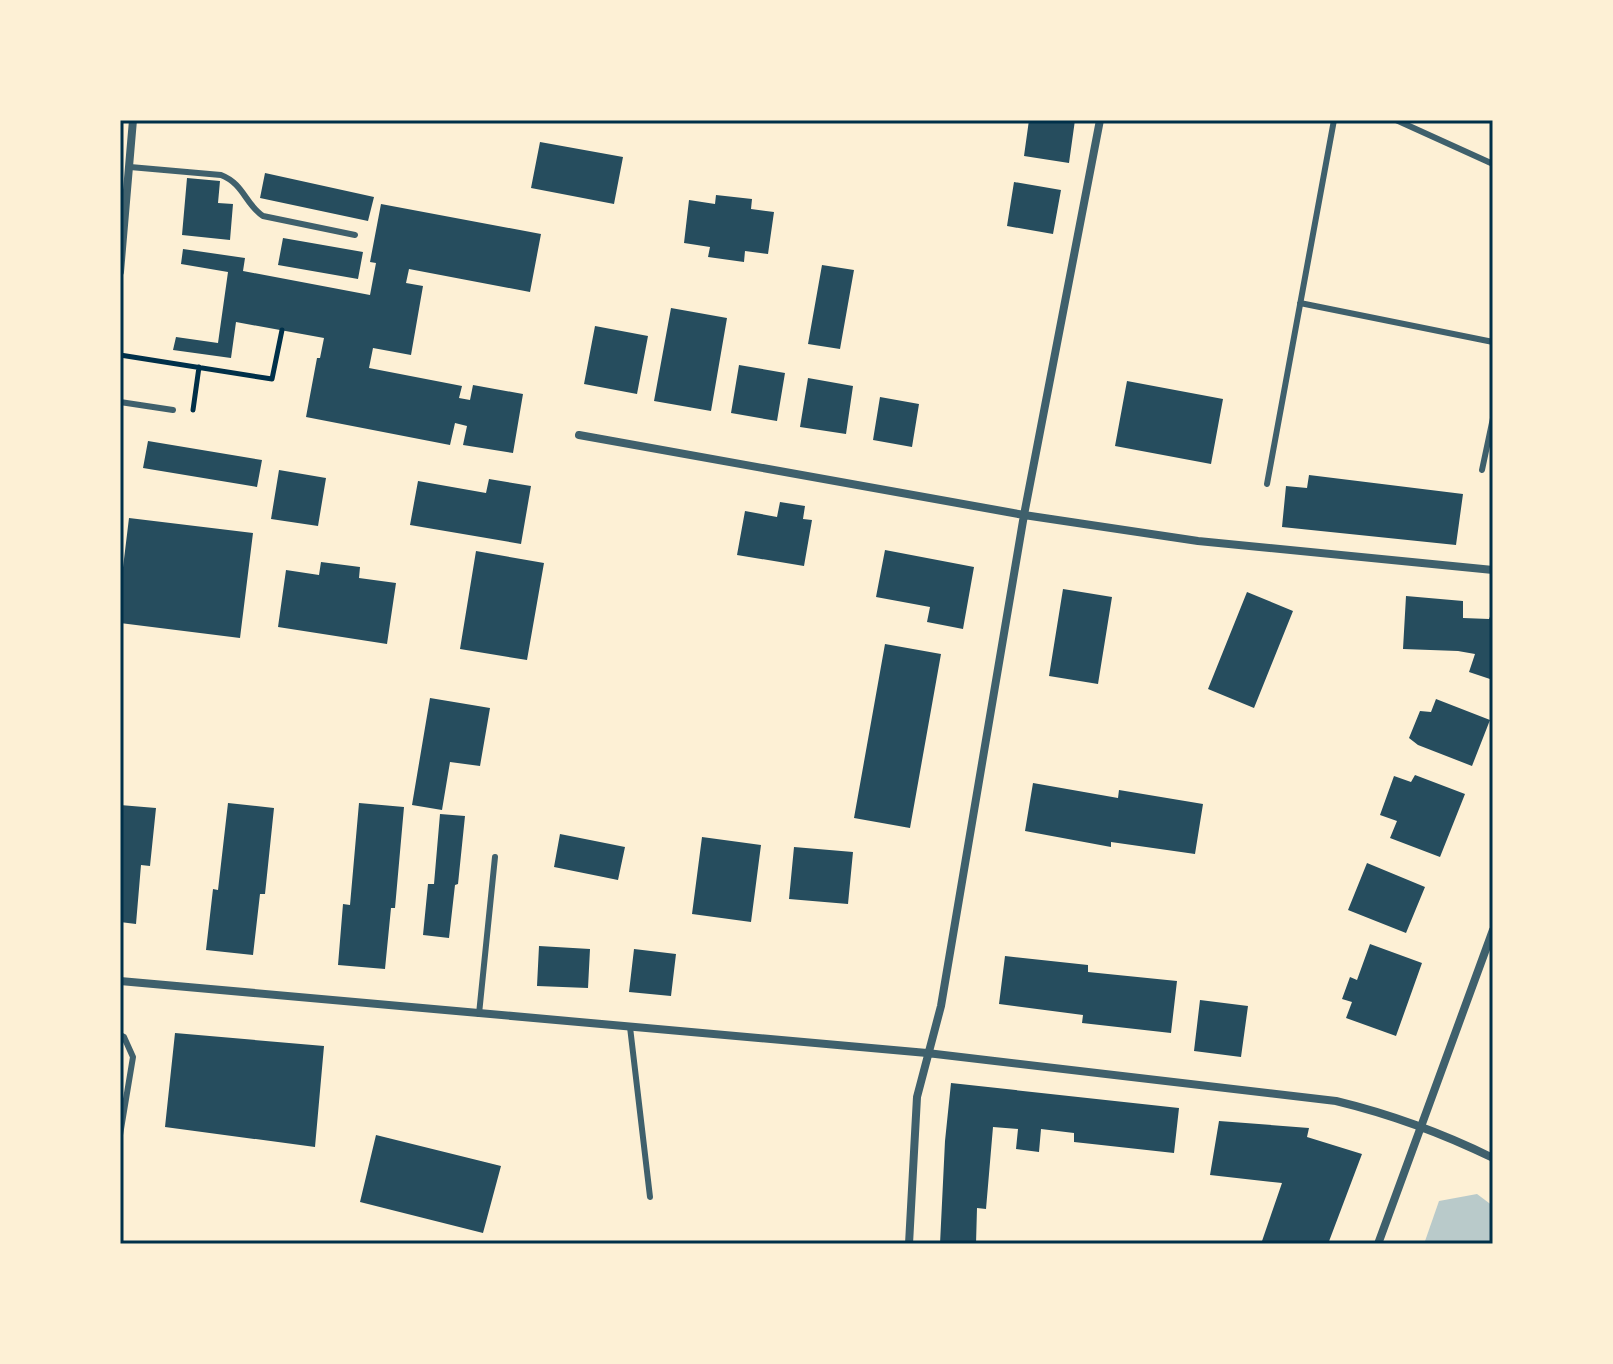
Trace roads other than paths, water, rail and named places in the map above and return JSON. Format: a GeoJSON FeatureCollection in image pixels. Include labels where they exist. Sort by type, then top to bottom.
{"type":"FeatureCollection","features":[{"type":"Feature","properties":{"kind":"street"},"geometry":{"type":"LineString","coordinates":[[120,272],[133,120]]}},
{"type":"Feature","properties":{"kind":"street"},"geometry":{"type":"LineString","coordinates":[[909,1244],[917,1097],[941,1006],[1024,515],[1100,120]]}},
{"type":"Feature","properties":{"kind":"street"},"geometry":{"type":"LineString","coordinates":[[579,435],[1024,515],[1198,541],[1493,570]]}},
{"type":"Feature","properties":{"kind":"street"},"geometry":{"type":"LineString","coordinates":[[1378,1244],[1493,930]]}},
{"type":"Feature","properties":{"kind":"street"},"geometry":{"type":"LineString","coordinates":[[120,981],[927,1053],[1336,1101],[1420,1128],[1493,1158]]}},
{"type":"Feature","properties":{"kind":"lane"},"geometry":{"type":"LineString","coordinates":[[1267,484],[1334,120]]}},
{"type":"Feature","properties":{"kind":"lane"},"geometry":{"type":"LineString","coordinates":[[1396,120],[1493,164]]}},
{"type":"Feature","properties":{"kind":"lane"},"geometry":{"type":"LineString","coordinates":[[130,167],[221,175],[237,184],[263,216],[355,235]]}},
{"type":"Feature","properties":{"kind":"lane"},"geometry":{"type":"LineString","coordinates":[[1300,303],[1493,342]]}},
{"type":"Feature","properties":{"kind":"lane"},"geometry":{"type":"LineString","coordinates":[[120,402],[173,410]]}},
{"type":"Feature","properties":{"kind":"lane"},"geometry":{"type":"LineString","coordinates":[[1482,470],[1493,418]]}},
{"type":"Feature","properties":{"kind":"lane"},"geometry":{"type":"LineString","coordinates":[[479,1014],[495,857]]}},
{"type":"Feature","properties":{"kind":"lane"},"geometry":{"type":"LineString","coordinates":[[630,1027],[650,1197]]}},
{"type":"Feature","properties":{"kind":"lane"},"geometry":{"type":"LineString","coordinates":[[120,1035],[124,1037],[133,1057],[120,1135]]}}]}
